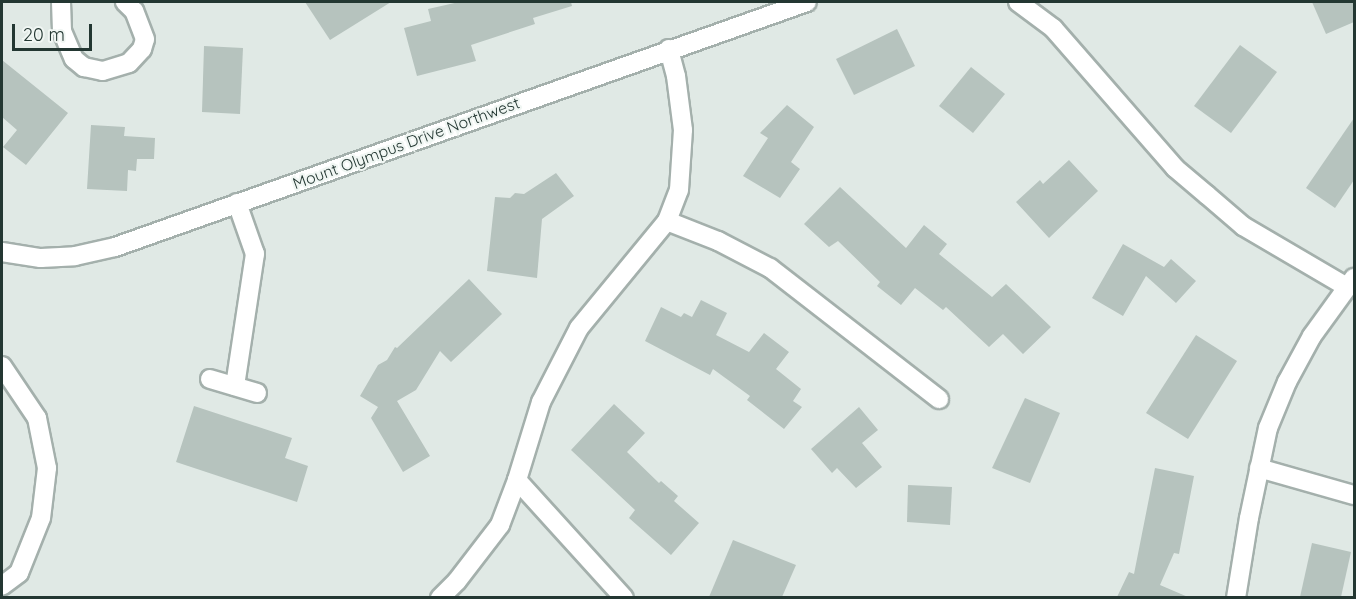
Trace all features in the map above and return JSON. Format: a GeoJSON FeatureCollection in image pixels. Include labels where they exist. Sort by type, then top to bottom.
{"type":"FeatureCollection","features":[{"type":"Feature","properties":{"kind":"street"},"geometry":{"type":"LineString","coordinates":[[62,2],[62,31],[74,59],[84,67],[103,71],[129,63],[142,49],[145,39],[134,11],[125,2]]}},
{"type":"Feature","properties":{"kind":"street","name":"Mount Olympus Drive Northwest"},"geometry":{"type":"LineString","coordinates":[[2,252],[40,258],[75,256],[115,247],[807,2]]}},
{"type":"Feature","properties":{"kind":"street"},"geometry":{"type":"LineString","coordinates":[[1018,2],[1053,28],[1175,168],[1243,226],[1351,282],[1312,336],[1287,382],[1268,428],[1236,597]]}},
{"type":"Feature","properties":{"kind":"street"},"geometry":{"type":"LineString","coordinates":[[440,597],[457,580],[500,525],[517,480],[541,402],[579,327],[667,221],[679,190],[683,130],[676,76],[669,49]]}},
{"type":"Feature","properties":{"kind":"street"},"geometry":{"type":"LineString","coordinates":[[235,386],[255,254],[237,203]]}},
{"type":"Feature","properties":{"kind":"street"},"geometry":{"type":"LineString","coordinates":[[667,221],[718,241],[770,268],[939,399]]}},
{"type":"Feature","properties":{"kind":"street"},"geometry":{"type":"LineString","coordinates":[[2,366],[37,418],[47,468],[41,518],[19,573],[2,586]]}},
{"type":"Feature","properties":{"kind":"street"},"geometry":{"type":"LineString","coordinates":[[210,379],[257,393]]}},
{"type":"Feature","properties":{"kind":"street"},"geometry":{"type":"LineString","coordinates":[[1259,468],[1354,495]]}},
{"type":"Feature","properties":{"kind":"street"},"geometry":{"type":"LineString","coordinates":[[517,480],[624,597]]}},
{"type":"Feature","properties":{"kind":"building"},"geometry":{"type":"Polygon","coordinates":[[[305,2],[391,2],[330,40],[305,2]]]}},
{"type":"Feature","properties":{"kind":"building"},"geometry":{"type":"Polygon","coordinates":[[[459,2],[571,2],[572,6],[533,18],[535,24],[471,45],[476,61],[417,76],[404,28],[431,21],[428,9],[459,2]]]}},
{"type":"Feature","properties":{"kind":"building"},"geometry":{"type":"Polygon","coordinates":[[[1312,2],[1354,2],[1354,22],[1326,34],[1312,2]]]}},
{"type":"Feature","properties":{"kind":"building"},"geometry":{"type":"Polygon","coordinates":[[[897,29],[915,66],[854,95],[836,59],[897,29]]]}},
{"type":"Feature","properties":{"kind":"building"},"geometry":{"type":"Polygon","coordinates":[[[1240,45],[1277,72],[1231,133],[1194,106],[1240,45]]]}},
{"type":"Feature","properties":{"kind":"building"},"geometry":{"type":"Polygon","coordinates":[[[204,46],[243,48],[240,114],[202,112],[204,46]]]}},
{"type":"Feature","properties":{"kind":"building"},"geometry":{"type":"Polygon","coordinates":[[[2,60],[68,113],[26,165],[3,147],[17,130],[2,117],[2,60]]]}},
{"type":"Feature","properties":{"kind":"building"},"geometry":{"type":"Polygon","coordinates":[[[971,67],[1005,94],[973,133],[939,106],[971,67]]]}},
{"type":"Feature","properties":{"kind":"building"},"geometry":{"type":"Polygon","coordinates":[[[787,105],[814,127],[791,162],[800,169],[780,198],[743,176],[768,138],[760,133],[787,105]]]}},
{"type":"Feature","properties":{"kind":"building"},"geometry":{"type":"Polygon","coordinates":[[[1354,118],[1354,180],[1335,208],[1306,188],[1354,118]]]}},
{"type":"Feature","properties":{"kind":"building"},"geometry":{"type":"Polygon","coordinates":[[[91,125],[125,127],[124,136],[155,138],[154,159],[137,159],[136,171],[128,170],[127,191],[87,189],[91,125]]]}},
{"type":"Feature","properties":{"kind":"building"},"geometry":{"type":"Polygon","coordinates":[[[1069,160],[1098,191],[1049,238],[1016,202],[1040,180],[1043,184],[1069,160]]]}},
{"type":"Feature","properties":{"kind":"building"},"geometry":{"type":"Polygon","coordinates":[[[556,173],[574,196],[542,219],[537,278],[487,271],[495,197],[510,198],[515,193],[524,194],[556,173]]]}},
{"type":"Feature","properties":{"kind":"building"},"geometry":{"type":"Polygon","coordinates":[[[840,187],[906,248],[924,225],[947,244],[939,254],[992,297],[1006,284],[1051,327],[1023,354],[1003,334],[989,347],[946,307],[943,310],[915,288],[901,305],[877,286],[880,282],[838,241],[829,247],[804,224],[840,187]]]}},
{"type":"Feature","properties":{"kind":"building"},"geometry":{"type":"Polygon","coordinates":[[[1123,244],[1164,267],[1171,259],[1196,281],[1176,303],[1146,276],[1123,316],[1092,298],[1123,244]]]}},
{"type":"Feature","properties":{"kind":"building"},"geometry":{"type":"Polygon","coordinates":[[[469,279],[502,314],[451,362],[440,351],[416,390],[397,401],[430,456],[403,472],[371,418],[378,407],[360,396],[378,365],[387,360],[395,347],[397,348],[469,279]]]}},
{"type":"Feature","properties":{"kind":"building"},"geometry":{"type":"Polygon","coordinates":[[[701,300],[727,313],[716,335],[749,352],[764,333],[789,352],[776,369],[801,389],[793,401],[802,407],[784,429],[747,400],[750,396],[713,369],[710,375],[645,341],[661,307],[681,317],[684,313],[692,317],[701,300]]]}},
{"type":"Feature","properties":{"kind":"building"},"geometry":{"type":"Polygon","coordinates":[[[1196,335],[1237,361],[1188,439],[1146,413],[1196,335]]]}},
{"type":"Feature","properties":{"kind":"building"},"geometry":{"type":"Polygon","coordinates":[[[1025,398],[1060,413],[1030,483],[992,468],[1025,398]]]}},
{"type":"Feature","properties":{"kind":"building"},"geometry":{"type":"Polygon","coordinates":[[[614,404],[645,433],[627,452],[659,483],[661,481],[678,496],[674,501],[699,523],[671,555],[629,518],[635,510],[571,450],[614,404]]]}},
{"type":"Feature","properties":{"kind":"building"},"geometry":{"type":"Polygon","coordinates":[[[194,406],[292,438],[285,458],[308,466],[297,502],[176,462],[194,406]]]}},
{"type":"Feature","properties":{"kind":"building"},"geometry":{"type":"Polygon","coordinates":[[[859,407],[878,430],[862,443],[882,467],[856,488],[837,468],[832,473],[811,449],[859,407]]]}},
{"type":"Feature","properties":{"kind":"building"},"geometry":{"type":"Polygon","coordinates":[[[1155,468],[1194,476],[1179,554],[1174,553],[1160,585],[1188,597],[1117,597],[1129,572],[1134,574],[1155,468]]]}},
{"type":"Feature","properties":{"kind":"building"},"geometry":{"type":"Polygon","coordinates":[[[908,485],[952,487],[950,525],[907,522],[908,485]]]}},
{"type":"Feature","properties":{"kind":"building"},"geometry":{"type":"Polygon","coordinates":[[[733,540],[796,565],[782,597],[709,597],[733,540]]]}},
{"type":"Feature","properties":{"kind":"building"},"geometry":{"type":"Polygon","coordinates":[[[1312,543],[1351,552],[1341,597],[1300,597],[1312,543]]]}}]}
